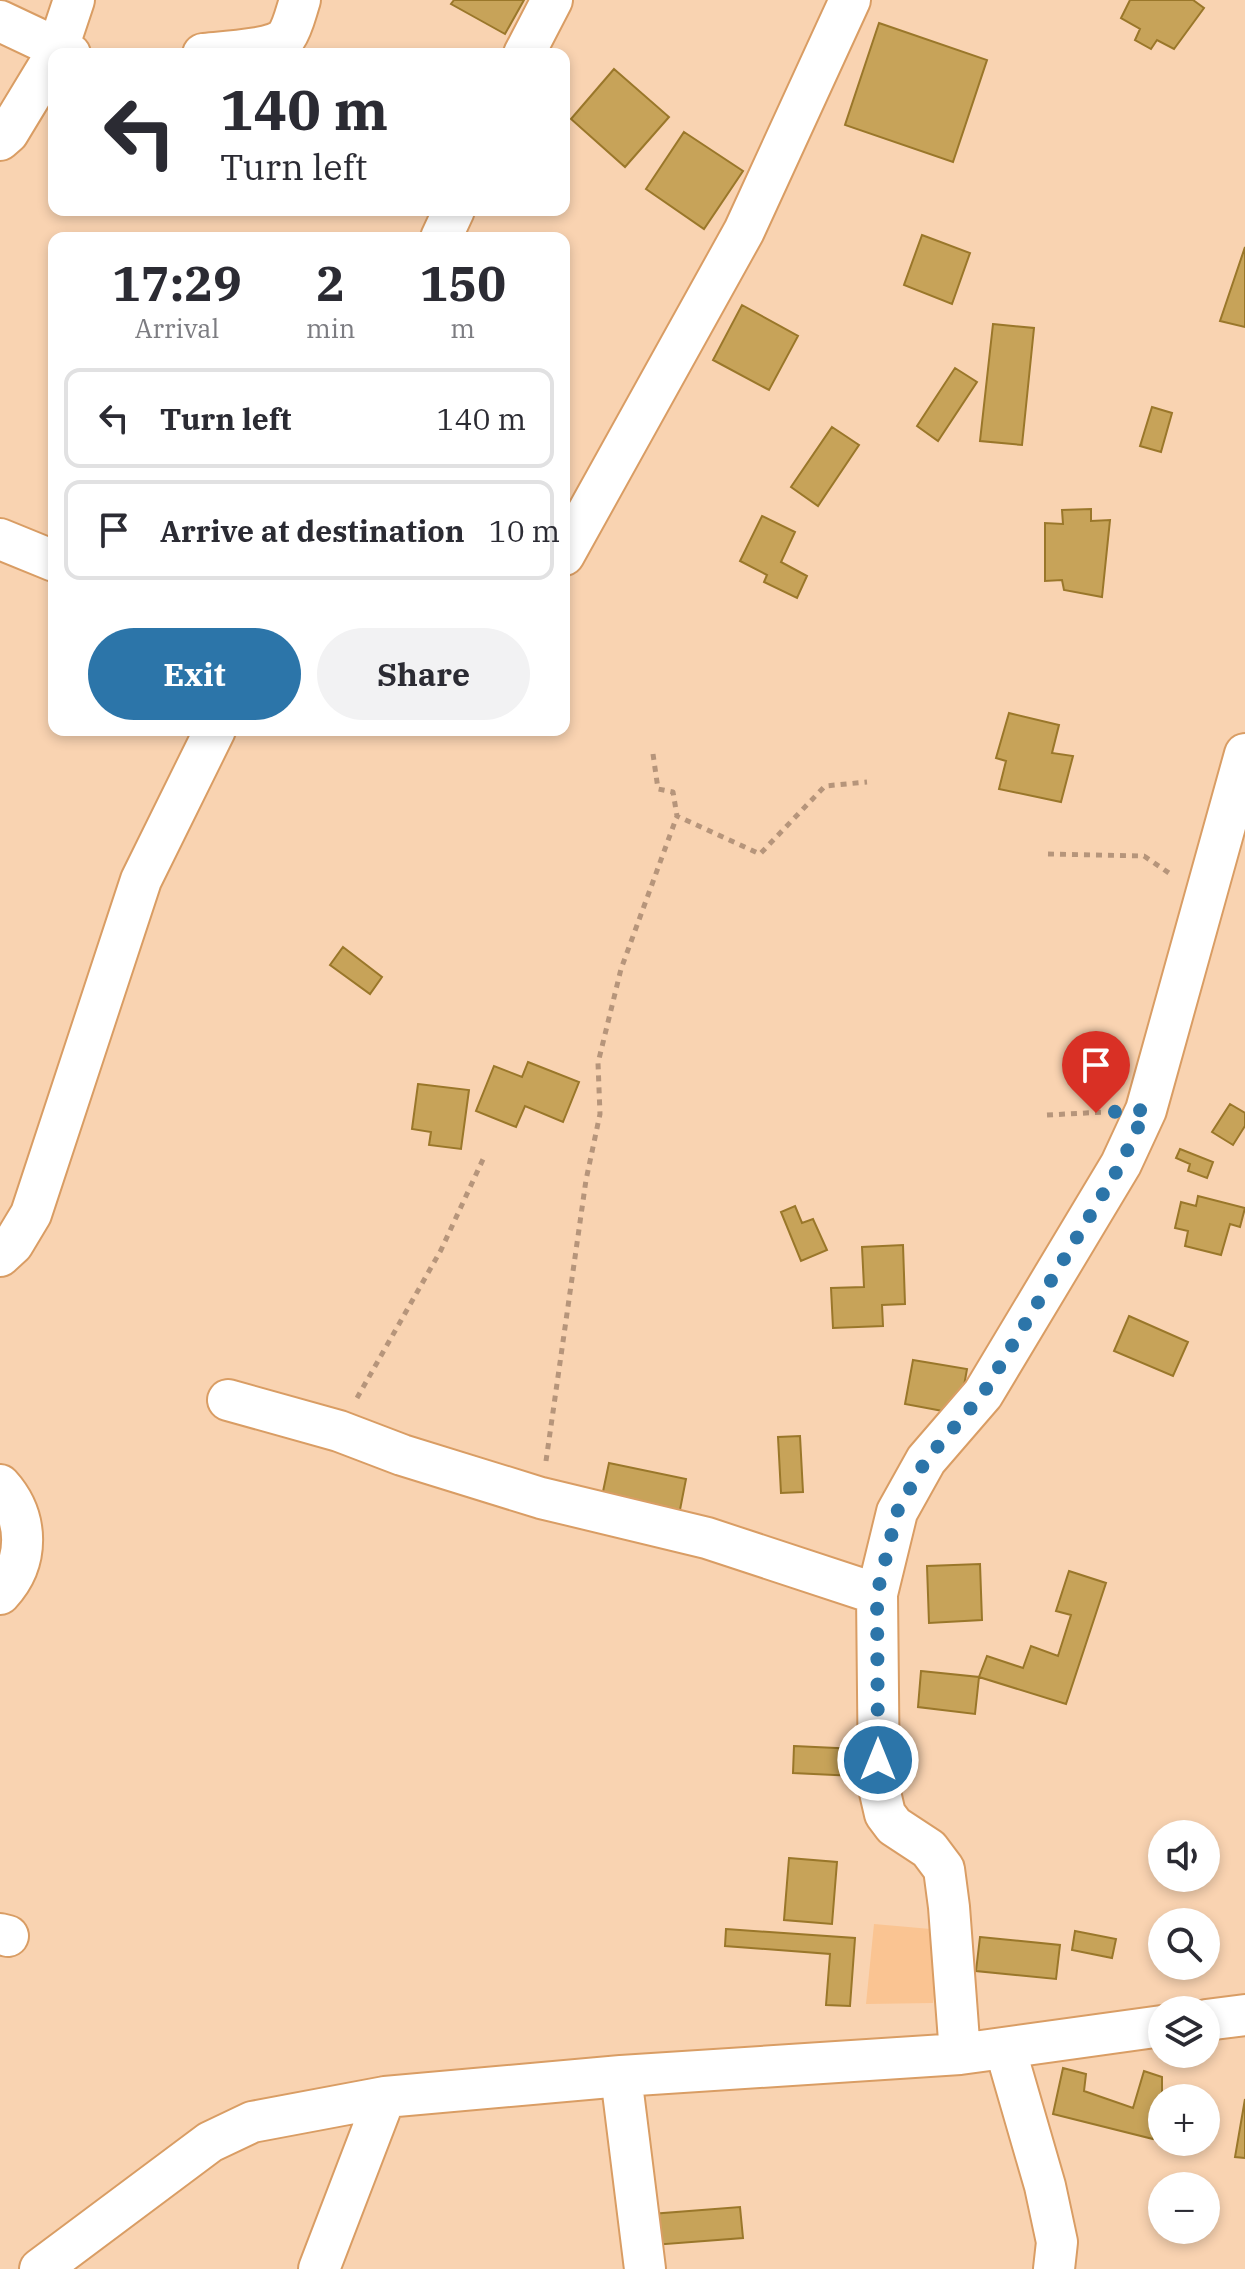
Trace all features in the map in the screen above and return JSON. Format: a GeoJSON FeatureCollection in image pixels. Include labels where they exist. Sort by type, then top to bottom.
{"type":"FeatureCollection","features":[{"type":"Feature","properties":{"kind":"street"},"geometry":{"type":"LineString","coordinates":[[61,48],[74,0]]}},
{"type":"Feature","properties":{"kind":"street"},"geometry":{"type":"LineString","coordinates":[[252,48],[283,41],[290,31],[300,0]]}},
{"type":"Feature","properties":{"kind":"street"},"geometry":{"type":"LineString","coordinates":[[527,48],[552,0]]}},
{"type":"Feature","properties":{"kind":"street"},"geometry":{"type":"LineString","coordinates":[[570,544],[744,231],[850,0]]}},
{"type":"Feature","properties":{"kind":"street"},"geometry":{"type":"LineString","coordinates":[[0,21],[48,48]]}},
{"type":"Feature","properties":{"kind":"street"},"geometry":{"type":"LineString","coordinates":[[0,140],[8,133],[48,71]]}},
{"type":"Feature","properties":{"kind":"street"},"geometry":{"type":"LineString","coordinates":[[0,539],[48,559]]}},
{"type":"Feature","properties":{"kind":"street"},"geometry":{"type":"LineString","coordinates":[[0,1256],[13,1244],[31,1214],[141,880],[212,736]]}},
{"type":"Feature","properties":{"kind":"street"},"geometry":{"type":"LineString","coordinates":[[960,2054],[944,1869],[929,1849],[894,1826],[885,1814],[879,1788],[877,1594],[897,1512],[926,1460],[983,1394],[1121,1164],[1146,1110],[1206,898],[1233,847],[1245,754]]}},
{"type":"Feature","properties":{"kind":"street"},"geometry":{"type":"LineString","coordinates":[[228,1400],[339,1431],[402,1455],[541,1498],[707,1538],[877,1594]]}},
{"type":"Feature","properties":{"kind":"street"},"geometry":{"type":"LineString","coordinates":[[0,1485],[19,1513],[23,1543],[13,1580],[0,1594]]}},
{"type":"Feature","properties":{"kind":"street"},"geometry":{"type":"LineString","coordinates":[[1220,2018],[1245,2015]]}},
{"type":"Feature","properties":{"kind":"street"},"geometry":{"type":"LineString","coordinates":[[40,2269],[210,2142],[252,2122],[385,2097],[621,2076],[960,2054],[1148,2028]]}},
{"type":"Feature","properties":{"kind":"street"},"geometry":{"type":"LineString","coordinates":[[1005,2048],[1051,2214],[1057,2242],[1054,2269]]}},
{"type":"Feature","properties":{"kind":"street"},"geometry":{"type":"LineString","coordinates":[[621,2076],[645,2269]]}},
{"type":"Feature","properties":{"kind":"street"},"geometry":{"type":"LineString","coordinates":[[319,2269],[385,2097]]}},
{"type":"Feature","properties":{"kind":"path"},"geometry":{"type":"LineString","coordinates":[[541,1498],[586,1180],[600,1114],[598,1063],[621,969],[677,816],[673,792],[658,789],[653,754]]}},
{"type":"Feature","properties":{"kind":"path"},"geometry":{"type":"LineString","coordinates":[[677,816],[760,854],[825,786],[867,782]]}},
{"type":"Feature","properties":{"kind":"path"},"geometry":{"type":"LineString","coordinates":[[1048,854],[1144,856],[1206,898]]}},
{"type":"Feature","properties":{"kind":"path"},"geometry":{"type":"LineString","coordinates":[[1047,1115],[1146,1110]]}},
{"type":"Feature","properties":{"kind":"path"},"geometry":{"type":"LineString","coordinates":[[339,1431],[441,1250],[485,1155]]}},
{"type":"Feature","properties":{"kind":"shaded area"},"geometry":{"type":"Polygon","coordinates":[[[874,1924],[942,1930],[933,2003],[866,2004],[874,1924]]]}},
{"type":"Feature","properties":{"kind":"building"},"geometry":{"type":"Polygon","coordinates":[[[454,0],[524,0],[505,34],[451,4],[454,0]]]}},
{"type":"Feature","properties":{"kind":"building"},"geometry":{"type":"Polygon","coordinates":[[[1130,0],[1193,0],[1204,8],[1174,49],[1157,40],[1151,49],[1135,40],[1140,29],[1121,18],[1130,0]]]}},
{"type":"Feature","properties":{"kind":"building"},"geometry":{"type":"Polygon","coordinates":[[[879,23],[987,60],[953,162],[845,125],[879,23]]]}},
{"type":"Feature","properties":{"kind":"building"},"geometry":{"type":"Polygon","coordinates":[[[614,69],[669,117],[625,167],[571,119],[614,69]]]}},
{"type":"Feature","properties":{"kind":"building"},"geometry":{"type":"Polygon","coordinates":[[[684,132],[743,171],[704,229],[646,189],[684,132]]]}},
{"type":"Feature","properties":{"kind":"building"},"geometry":{"type":"Polygon","coordinates":[[[922,235],[970,253],[952,304],[904,285],[922,235]]]}},
{"type":"Feature","properties":{"kind":"building"},"geometry":{"type":"Polygon","coordinates":[[[1245,247],[1245,327],[1220,321],[1245,247]]]}},
{"type":"Feature","properties":{"kind":"building"},"geometry":{"type":"Polygon","coordinates":[[[742,305],[798,336],[769,390],[713,360],[742,305]]]}},
{"type":"Feature","properties":{"kind":"building"},"geometry":{"type":"Polygon","coordinates":[[[993,324],[1034,328],[1022,445],[980,441],[993,324]]]}},
{"type":"Feature","properties":{"kind":"building"},"geometry":{"type":"Polygon","coordinates":[[[955,368],[977,382],[938,441],[917,426],[955,368]]]}},
{"type":"Feature","properties":{"kind":"building"},"geometry":{"type":"Polygon","coordinates":[[[1152,407],[1172,413],[1161,452],[1140,446],[1152,407]]]}},
{"type":"Feature","properties":{"kind":"building"},"geometry":{"type":"Polygon","coordinates":[[[832,427],[859,445],[818,506],[791,487],[832,427]]]}},
{"type":"Feature","properties":{"kind":"building"},"geometry":{"type":"Polygon","coordinates":[[[1091,509],[1091,521],[1110,520],[1102,597],[1064,590],[1062,580],[1045,581],[1045,523],[1063,524],[1062,510],[1091,509]]]}},
{"type":"Feature","properties":{"kind":"building"},"geometry":{"type":"Polygon","coordinates":[[[762,516],[795,532],[781,562],[807,576],[797,598],[764,582],[767,575],[740,561],[762,516]]]}},
{"type":"Feature","properties":{"kind":"building"},"geometry":{"type":"Polygon","coordinates":[[[1009,713],[1059,725],[1052,753],[1073,756],[1061,802],[999,789],[1006,761],[996,758],[1009,713]]]}},
{"type":"Feature","properties":{"kind":"building"},"geometry":{"type":"Polygon","coordinates":[[[343,947],[382,977],[370,994],[330,965],[343,947]]]}},
{"type":"Feature","properties":{"kind":"building"},"geometry":{"type":"Polygon","coordinates":[[[528,1062],[579,1082],[563,1122],[525,1106],[516,1127],[476,1111],[494,1066],[522,1077],[528,1062]]]}},
{"type":"Feature","properties":{"kind":"building"},"geometry":{"type":"Polygon","coordinates":[[[418,1084],[469,1090],[461,1149],[429,1145],[431,1132],[412,1129],[418,1084]]]}},
{"type":"Feature","properties":{"kind":"building"},"geometry":{"type":"Polygon","coordinates":[[[1230,1104],[1245,1113],[1245,1126],[1233,1145],[1212,1132],[1230,1104]]]}},
{"type":"Feature","properties":{"kind":"building"},"geometry":{"type":"Polygon","coordinates":[[[1180,1149],[1213,1162],[1207,1178],[1188,1171],[1190,1164],[1176,1158],[1180,1149]]]}},
{"type":"Feature","properties":{"kind":"building"},"geometry":{"type":"Polygon","coordinates":[[[1198,1196],[1245,1208],[1240,1227],[1230,1224],[1221,1255],[1185,1246],[1188,1231],[1175,1228],[1181,1202],[1196,1206],[1198,1196]]]}},
{"type":"Feature","properties":{"kind":"building"},"geometry":{"type":"Polygon","coordinates":[[[795,1206],[802,1223],[813,1219],[827,1250],[801,1261],[781,1212],[795,1206]]]}},
{"type":"Feature","properties":{"kind":"building"},"geometry":{"type":"Polygon","coordinates":[[[903,1245],[905,1304],[882,1305],[883,1326],[833,1328],[831,1288],[864,1287],[862,1247],[903,1245]]]}},
{"type":"Feature","properties":{"kind":"building"},"geometry":{"type":"Polygon","coordinates":[[[1129,1316],[1188,1342],[1173,1376],[1114,1351],[1129,1316]]]}},
{"type":"Feature","properties":{"kind":"building"},"geometry":{"type":"Polygon","coordinates":[[[913,1360],[967,1369],[959,1414],[905,1404],[913,1360]]]}},
{"type":"Feature","properties":{"kind":"building"},"geometry":{"type":"Polygon","coordinates":[[[800,1436],[803,1492],[781,1493],[778,1437],[800,1436]]]}},
{"type":"Feature","properties":{"kind":"building"},"geometry":{"type":"Polygon","coordinates":[[[609,1463],[686,1479],[679,1515],[600,1506],[609,1463]]]}},
{"type":"Feature","properties":{"kind":"building"},"geometry":{"type":"Polygon","coordinates":[[[980,1564],[982,1620],[929,1623],[927,1566],[980,1564]]]}},
{"type":"Feature","properties":{"kind":"building"},"geometry":{"type":"Polygon","coordinates":[[[1069,1571],[1106,1583],[1066,1704],[979,1677],[987,1656],[1023,1668],[1031,1646],[1058,1656],[1071,1615],[1056,1611],[1069,1571]]]}},
{"type":"Feature","properties":{"kind":"building"},"geometry":{"type":"Polygon","coordinates":[[[921,1671],[979,1677],[975,1714],[918,1707],[921,1671]]]}},
{"type":"Feature","properties":{"kind":"building"},"geometry":{"type":"Polygon","coordinates":[[[794,1746],[878,1750],[876,1777],[793,1773],[794,1746]]]}},
{"type":"Feature","properties":{"kind":"building"},"geometry":{"type":"Polygon","coordinates":[[[789,1858],[837,1862],[832,1924],[784,1920],[789,1858]]]}},
{"type":"Feature","properties":{"kind":"building"},"geometry":{"type":"Polygon","coordinates":[[[726,1929],[855,1938],[850,2006],[826,2005],[830,1954],[725,1946],[726,1929]]]}},
{"type":"Feature","properties":{"kind":"building"},"geometry":{"type":"Polygon","coordinates":[[[1075,1931],[1116,1939],[1112,1958],[1072,1950],[1075,1931]]]}},
{"type":"Feature","properties":{"kind":"building"},"geometry":{"type":"Polygon","coordinates":[[[980,1937],[1060,1945],[1056,1979],[976,1971],[980,1937]]]}},
{"type":"Feature","properties":{"kind":"building"},"geometry":{"type":"Polygon","coordinates":[[[1063,2068],[1086,2074],[1084,2091],[1133,2108],[1144,2071],[1162,2077],[1162,2084],[1148,2084],[1148,2138],[1053,2114],[1063,2068]]]}},
{"type":"Feature","properties":{"kind":"building"},"geometry":{"type":"Polygon","coordinates":[[[1245,2099],[1245,2158],[1235,2157],[1245,2099]]]}},
{"type":"Feature","properties":{"kind":"building"},"geometry":{"type":"Polygon","coordinates":[[[740,2207],[743,2238],[653,2245],[651,2214],[740,2207]]]}},
{"type":"Feature","properties":{"kind":"route"},"geometry":{"type":"LineString","coordinates":[[878,1760],[877,1594],[897,1512],[926,1460],[983,1394],[1121,1164],[1146,1110],[1096,1113]]}}]}
